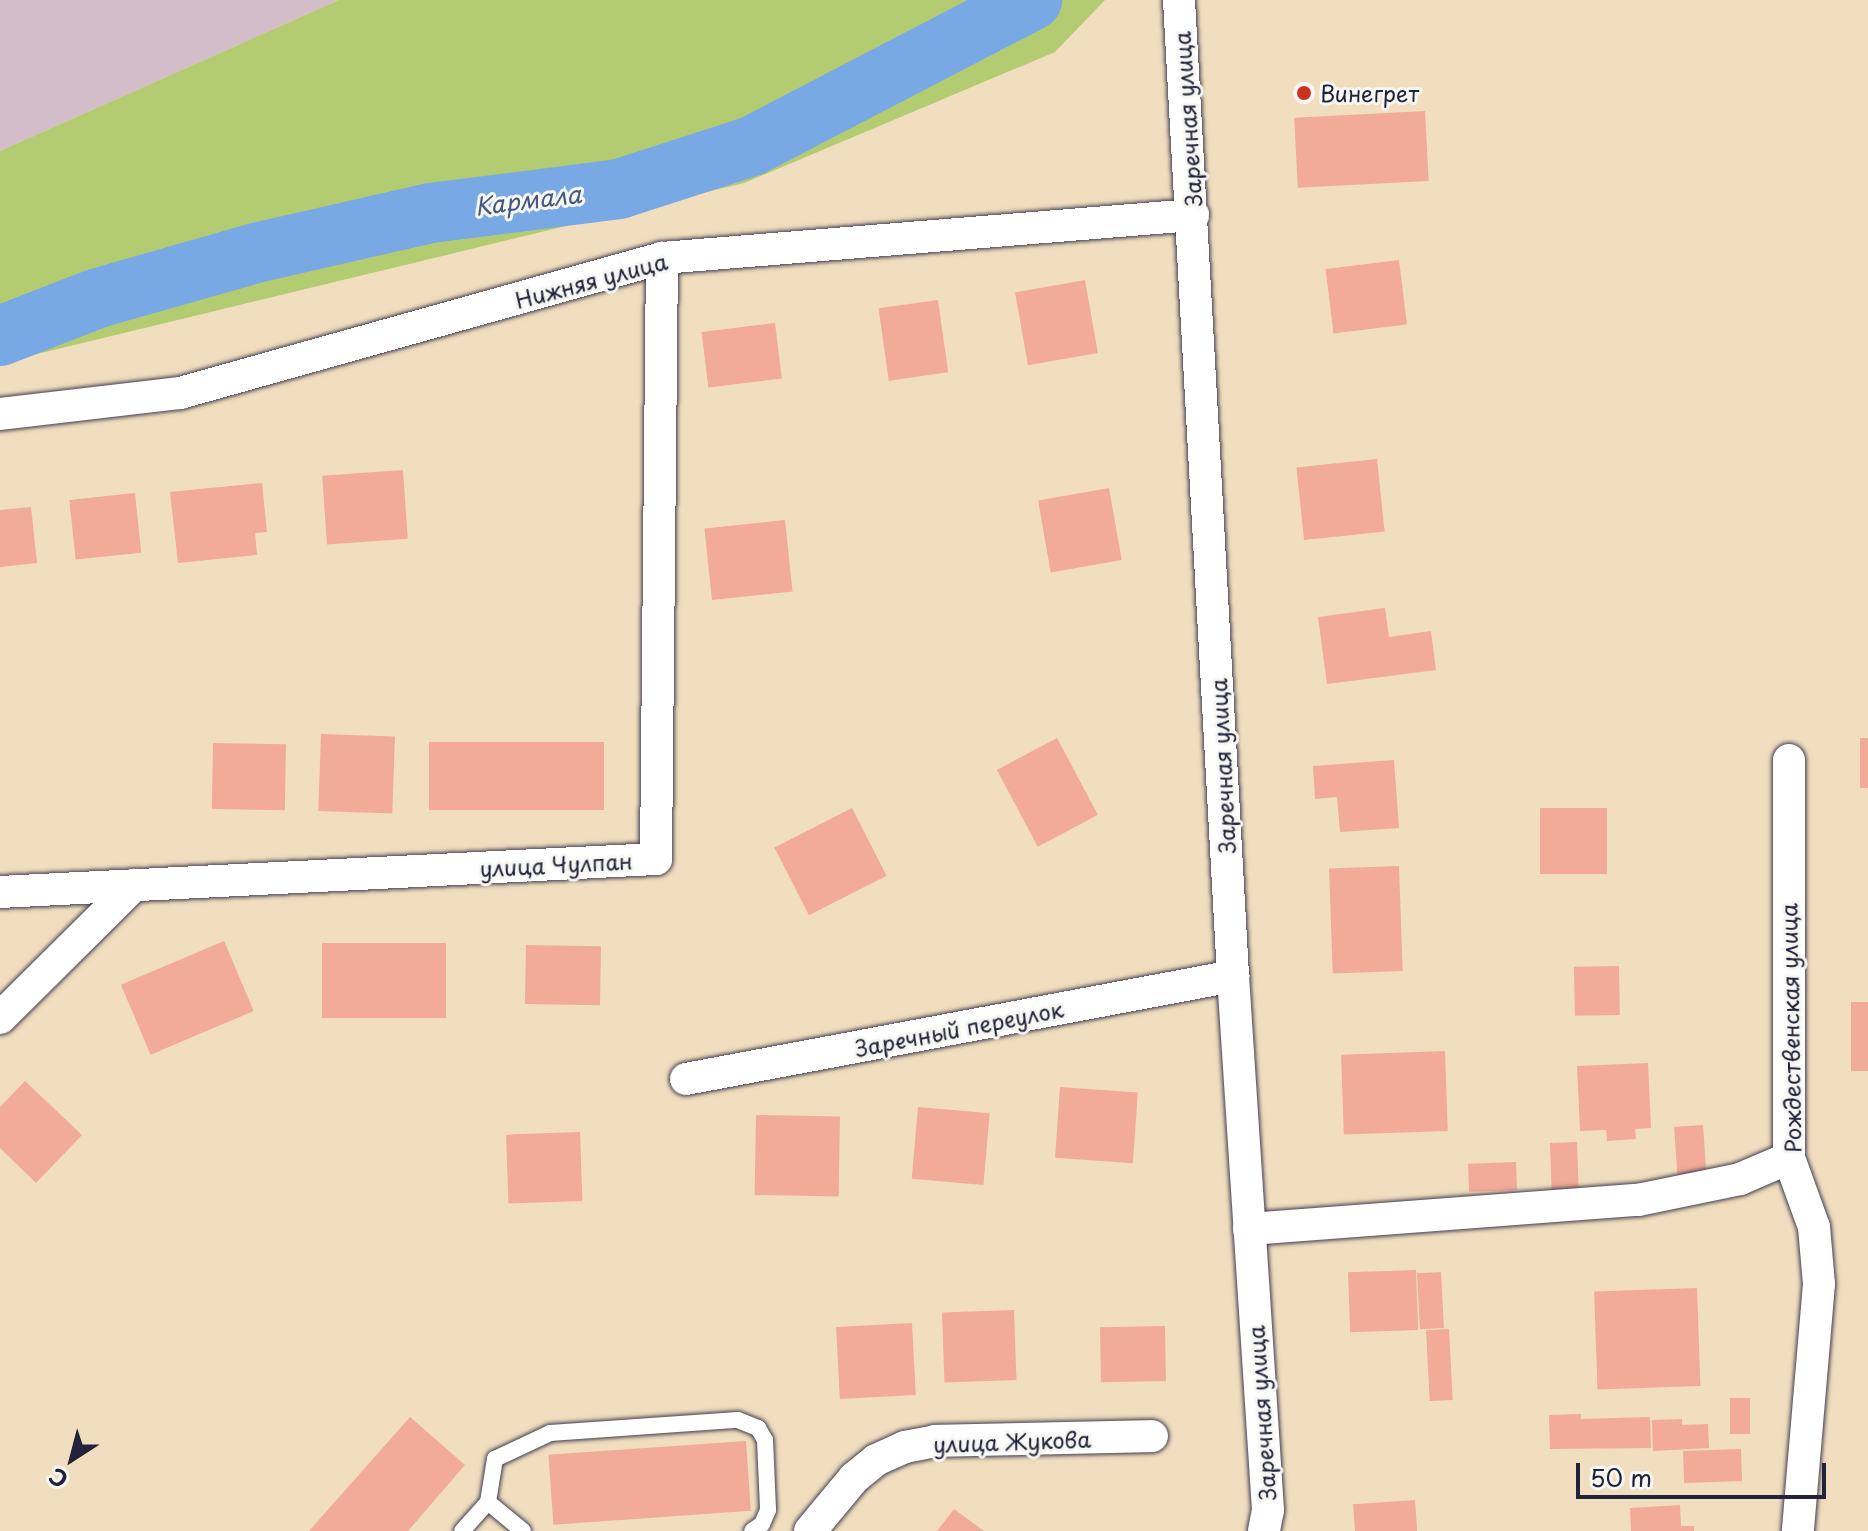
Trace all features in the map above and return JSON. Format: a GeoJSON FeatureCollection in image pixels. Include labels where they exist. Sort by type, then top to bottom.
{"type":"FeatureCollection","features":[{"type":"Feature","properties":{"kind":"street","name":"Заречная улица"},"geometry":{"type":"LineString","coordinates":[[1179,0],[1233,976],[1268,1510],[1264,1531]]}},
{"type":"Feature","properties":{"kind":"street","name":"Нижняя улица"},"geometry":{"type":"LineString","coordinates":[[0,414],[180,393],[662,258],[1193,215]]}},
{"type":"Feature","properties":{"kind":"street","name":"улица Чулпан"},"geometry":{"type":"LineString","coordinates":[[0,892],[656,859],[662,258]]}},
{"type":"Feature","properties":{"kind":"street","name":"Рождественская улица"},"geometry":{"type":"LineString","coordinates":[[1789,760],[1789,1158],[1814,1227],[1818,1254],[1798,1531]]}},
{"type":"Feature","properties":{"kind":"street"},"geometry":{"type":"LineString","coordinates":[[0,1018],[134,885]]}},
{"type":"Feature","properties":{"kind":"street","name":"Заречный переулок"},"geometry":{"type":"LineString","coordinates":[[686,1079],[1233,976]]}},
{"type":"Feature","properties":{"kind":"street"},"geometry":{"type":"LineString","coordinates":[[1249,1229],[1638,1200],[1740,1179],[1789,1158]]}},
{"type":"Feature","properties":{"kind":"street","name":"улица Жукова"},"geometry":{"type":"LineString","coordinates":[[810,1531],[854,1478],[876,1460],[905,1447],[935,1441],[1152,1436]]}},
{"type":"Feature","properties":{"kind":"lane"},"geometry":{"type":"LineString","coordinates":[[462,1531],[488,1502],[495,1459],[550,1433],[738,1420],[758,1428],[765,1440],[768,1510],[762,1524],[752,1531]]}},
{"type":"Feature","properties":{"kind":"lane"},"geometry":{"type":"LineString","coordinates":[[488,1502],[523,1531]]}},
{"type":"Feature","properties":{"kind":"shaded area"},"geometry":{"type":"Polygon","coordinates":[[[0,0],[339,0],[0,151],[0,0]]]}},
{"type":"Feature","properties":{"kind":"green space"},"geometry":{"type":"Polygon","coordinates":[[[339,0],[1105,0],[1055,52],[744,183],[0,363],[0,151],[339,0]]]}},
{"type":"Feature","properties":{"kind":"building"},"geometry":{"type":"Polygon","coordinates":[[[1425,111],[1429,181],[1298,188],[1294,118],[1425,111]]]}},
{"type":"Feature","properties":{"kind":"building"},"geometry":{"type":"Polygon","coordinates":[[[1399,260],[1407,325],[1333,334],[1326,269],[1399,260]]]}},
{"type":"Feature","properties":{"kind":"building"},"geometry":{"type":"Polygon","coordinates":[[[1085,280],[1098,353],[1028,365],[1015,292],[1085,280]]]}},
{"type":"Feature","properties":{"kind":"building"},"geometry":{"type":"Polygon","coordinates":[[[938,300],[948,372],[889,381],[879,308],[938,300]]]}},
{"type":"Feature","properties":{"kind":"building"},"geometry":{"type":"Polygon","coordinates":[[[775,323],[782,379],[708,388],[702,332],[775,323]]]}},
{"type":"Feature","properties":{"kind":"building"},"geometry":{"type":"Polygon","coordinates":[[[1377,459],[1385,532],[1304,540],[1296,467],[1377,459]]]}},
{"type":"Feature","properties":{"kind":"building"},"geometry":{"type":"Polygon","coordinates":[[[403,470],[408,539],[327,544],[322,476],[403,470]]]}},
{"type":"Feature","properties":{"kind":"building"},"geometry":{"type":"Polygon","coordinates":[[[262,483],[267,532],[255,533],[257,555],[178,563],[170,492],[262,483]]]}},
{"type":"Feature","properties":{"kind":"building"},"geometry":{"type":"Polygon","coordinates":[[[1109,488],[1122,560],[1051,572],[1038,501],[1109,488]]]}},
{"type":"Feature","properties":{"kind":"building"},"geometry":{"type":"Polygon","coordinates":[[[135,493],[141,553],[76,560],[69,500],[135,493]]]}},
{"type":"Feature","properties":{"kind":"building"},"geometry":{"type":"Polygon","coordinates":[[[31,507],[37,563],[0,567],[0,510],[31,507]]]}},
{"type":"Feature","properties":{"kind":"building"},"geometry":{"type":"Polygon","coordinates":[[[785,520],[793,592],[712,600],[704,528],[785,520]]]}},
{"type":"Feature","properties":{"kind":"building"},"geometry":{"type":"Polygon","coordinates":[[[1385,608],[1389,637],[1431,631],[1436,670],[1327,684],[1318,617],[1385,608]]]}},
{"type":"Feature","properties":{"kind":"building"},"geometry":{"type":"Polygon","coordinates":[[[321,734],[395,737],[392,814],[318,811],[321,734]]]}},
{"type":"Feature","properties":{"kind":"building"},"geometry":{"type":"Polygon","coordinates":[[[1057,738],[1098,815],[1038,847],[997,770],[1057,738]]]}},
{"type":"Feature","properties":{"kind":"building"},"geometry":{"type":"Polygon","coordinates":[[[1860,738],[1868,738],[1868,788],[1860,788],[1860,738]]]}},
{"type":"Feature","properties":{"kind":"building"},"geometry":{"type":"Polygon","coordinates":[[[429,742],[604,742],[604,810],[429,810],[429,742]]]}},
{"type":"Feature","properties":{"kind":"building"},"geometry":{"type":"Polygon","coordinates":[[[213,743],[286,744],[285,810],[212,809],[213,743]]]}},
{"type":"Feature","properties":{"kind":"building"},"geometry":{"type":"Polygon","coordinates":[[[1394,760],[1399,828],[1340,832],[1337,797],[1315,799],[1313,766],[1394,760]]]}},
{"type":"Feature","properties":{"kind":"building"},"geometry":{"type":"Polygon","coordinates":[[[852,808],[887,876],[809,915],[774,847],[852,808]]]}},
{"type":"Feature","properties":{"kind":"building"},"geometry":{"type":"Polygon","coordinates":[[[1540,808],[1607,808],[1607,874],[1540,874],[1540,808]]]}},
{"type":"Feature","properties":{"kind":"building"},"geometry":{"type":"Polygon","coordinates":[[[1399,866],[1403,971],[1333,973],[1329,868],[1399,866]]]}},
{"type":"Feature","properties":{"kind":"building"},"geometry":{"type":"Polygon","coordinates":[[[224,941],[254,1011],[151,1055],[121,985],[224,941]]]}},
{"type":"Feature","properties":{"kind":"building"},"geometry":{"type":"Polygon","coordinates":[[[322,943],[446,943],[446,1018],[322,1018],[322,943]]]}},
{"type":"Feature","properties":{"kind":"building"},"geometry":{"type":"Polygon","coordinates":[[[526,945],[601,946],[600,1005],[525,1004],[526,945]]]}},
{"type":"Feature","properties":{"kind":"building"},"geometry":{"type":"Polygon","coordinates":[[[1619,966],[1620,1015],[1575,1016],[1574,967],[1619,966]]]}},
{"type":"Feature","properties":{"kind":"building"},"geometry":{"type":"Polygon","coordinates":[[[1851,1002],[1868,1002],[1868,1071],[1851,1071],[1851,1002]]]}},
{"type":"Feature","properties":{"kind":"building"},"geometry":{"type":"Polygon","coordinates":[[[1445,1051],[1448,1131],[1344,1135],[1341,1055],[1445,1051]]]}},
{"type":"Feature","properties":{"kind":"building"},"geometry":{"type":"Polygon","coordinates":[[[1648,1063],[1651,1128],[1635,1129],[1636,1139],[1607,1141],[1606,1130],[1580,1131],[1577,1066],[1648,1063]]]}},
{"type":"Feature","properties":{"kind":"building"},"geometry":{"type":"Polygon","coordinates":[[[25,1081],[82,1135],[36,1183],[0,1148],[0,1107],[25,1081]]]}},
{"type":"Feature","properties":{"kind":"building"},"geometry":{"type":"Polygon","coordinates":[[[1060,1087],[1138,1092],[1133,1163],[1055,1158],[1060,1087]]]}},
{"type":"Feature","properties":{"kind":"building"},"geometry":{"type":"Polygon","coordinates":[[[918,1107],[990,1113],[983,1185],[912,1179],[918,1107]]]}},
{"type":"Feature","properties":{"kind":"building"},"geometry":{"type":"Polygon","coordinates":[[[756,1115],[840,1116],[839,1196],[755,1195],[756,1115]]]}},
{"type":"Feature","properties":{"kind":"building"},"geometry":{"type":"Polygon","coordinates":[[[1703,1125],[1706,1172],[1677,1174],[1674,1127],[1703,1125]]]}},
{"type":"Feature","properties":{"kind":"building"},"geometry":{"type":"Polygon","coordinates":[[[580,1132],[582,1201],[508,1204],[506,1135],[580,1132]]]}},
{"type":"Feature","properties":{"kind":"building"},"geometry":{"type":"Polygon","coordinates":[[[1577,1142],[1579,1189],[1552,1190],[1550,1143],[1577,1142]]]}},
{"type":"Feature","properties":{"kind":"building"},"geometry":{"type":"Polygon","coordinates":[[[1516,1162],[1517,1190],[1469,1192],[1468,1164],[1516,1162]]]}},
{"type":"Feature","properties":{"kind":"building"},"geometry":{"type":"Polygon","coordinates":[[[1416,1270],[1418,1330],[1350,1332],[1348,1272],[1416,1270]]]}},
{"type":"Feature","properties":{"kind":"building"},"geometry":{"type":"Polygon","coordinates":[[[1441,1272],[1444,1328],[1420,1329],[1417,1273],[1441,1272]]]}},
{"type":"Feature","properties":{"kind":"building"},"geometry":{"type":"Polygon","coordinates":[[[1697,1288],[1700,1386],[1597,1390],[1594,1292],[1697,1288]]]}},
{"type":"Feature","properties":{"kind":"building"},"geometry":{"type":"Polygon","coordinates":[[[1014,1310],[1016,1380],[944,1382],[942,1313],[1014,1310]]]}},
{"type":"Feature","properties":{"kind":"building"},"geometry":{"type":"Polygon","coordinates":[[[912,1323],[916,1395],[840,1399],[836,1327],[912,1323]]]}},
{"type":"Feature","properties":{"kind":"building"},"geometry":{"type":"Polygon","coordinates":[[[1165,1326],[1166,1381],[1101,1382],[1100,1327],[1165,1326]]]}},
{"type":"Feature","properties":{"kind":"building"},"geometry":{"type":"Polygon","coordinates":[[[1449,1329],[1453,1400],[1430,1401],[1426,1330],[1449,1329]]]}},
{"type":"Feature","properties":{"kind":"building"},"geometry":{"type":"Polygon","coordinates":[[[1730,1398],[1750,1398],[1750,1434],[1730,1434],[1730,1398]]]}},
{"type":"Feature","properties":{"kind":"building"},"geometry":{"type":"Polygon","coordinates":[[[1581,1414],[1581,1419],[1650,1417],[1651,1448],[1550,1449],[1549,1415],[1581,1414]]]}},
{"type":"Feature","properties":{"kind":"building"},"geometry":{"type":"Polygon","coordinates":[[[410,1417],[465,1465],[408,1531],[309,1531],[410,1417]]]}},
{"type":"Feature","properties":{"kind":"building"},"geometry":{"type":"Polygon","coordinates":[[[1682,1419],[1682,1425],[1708,1424],[1709,1448],[1653,1451],[1652,1420],[1682,1419]]]}},
{"type":"Feature","properties":{"kind":"building"},"geometry":{"type":"Polygon","coordinates":[[[746,1441],[751,1511],[553,1525],[548,1455],[746,1441]]]}},
{"type":"Feature","properties":{"kind":"building"},"geometry":{"type":"Polygon","coordinates":[[[1741,1449],[1742,1481],[1684,1483],[1683,1451],[1741,1449]]]}},
{"type":"Feature","properties":{"kind":"building"},"geometry":{"type":"Polygon","coordinates":[[[1415,1500],[1417,1531],[1355,1531],[1353,1504],[1415,1500]]]}},
{"type":"Feature","properties":{"kind":"building"},"geometry":{"type":"Polygon","coordinates":[[[1680,1505],[1681,1526],[1694,1526],[1694,1531],[1631,1531],[1630,1508],[1680,1505]]]}},
{"type":"Feature","properties":{"kind":"building"},"geometry":{"type":"Polygon","coordinates":[[[954,1509],[984,1531],[937,1531],[954,1509]]]}},
{"type":"Feature","properties":{"kind":"waterway","name":"Кармала"},"geometry":{"type":"LineString","coordinates":[[0,336],[98,298],[260,252],[430,213],[619,189],[752,146],[1032,0]]}},
{"type":"Feature","properties":{"kind":"place","name":"Винегрет"},"geometry":{"type":"Point","coordinates":[1304,93]}}]}
